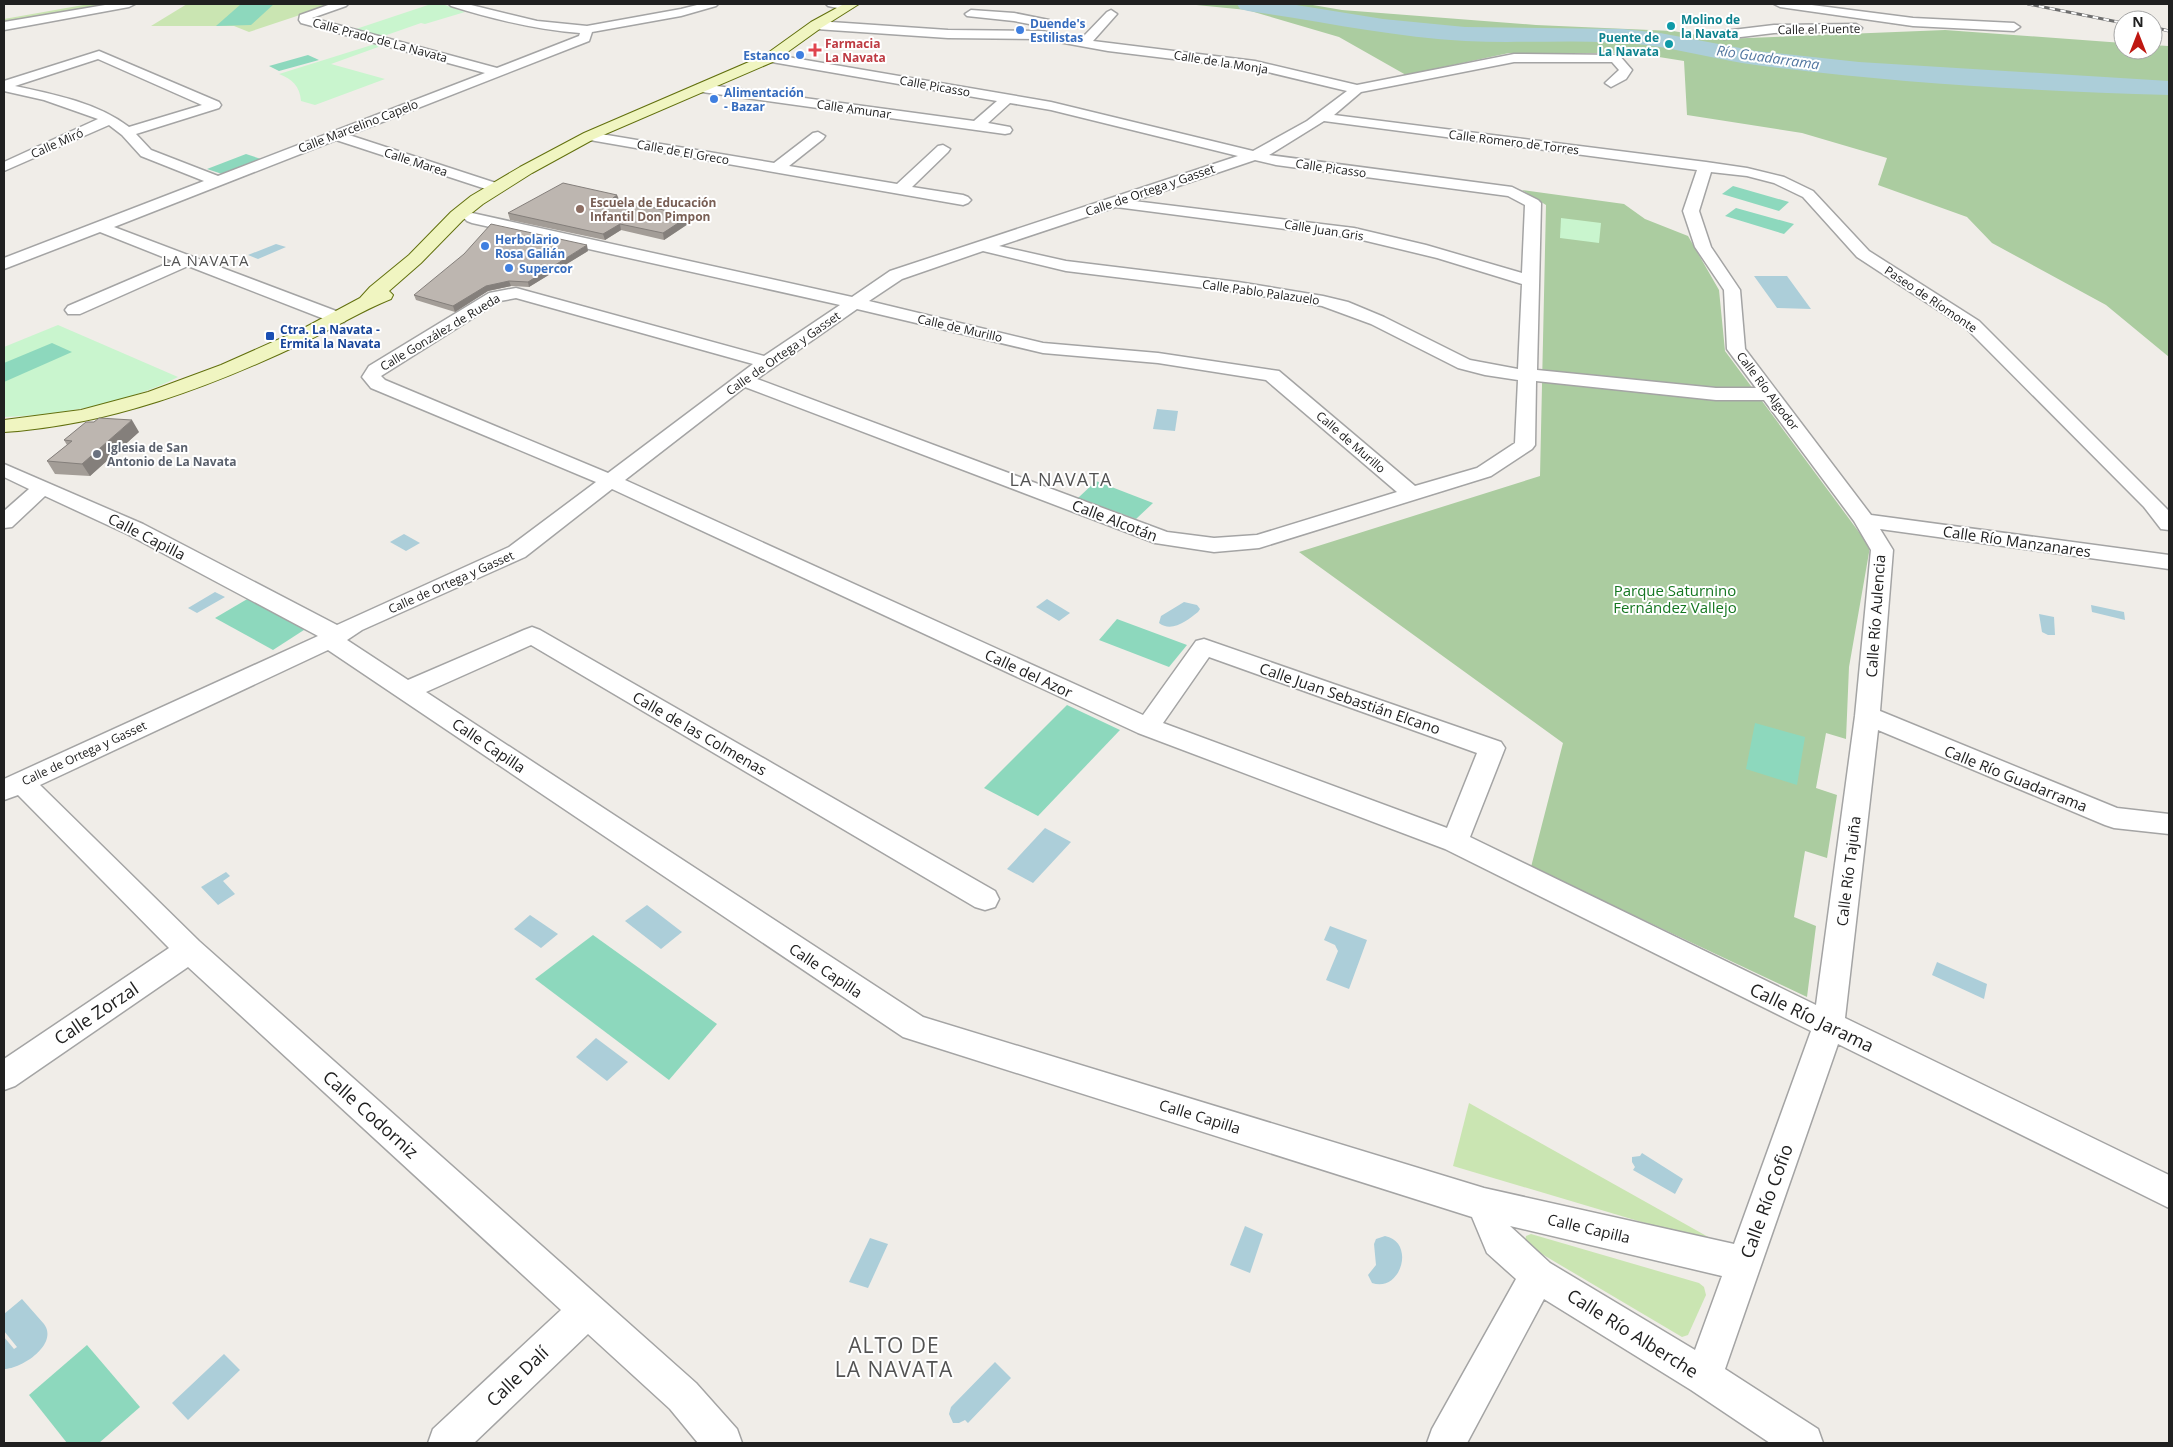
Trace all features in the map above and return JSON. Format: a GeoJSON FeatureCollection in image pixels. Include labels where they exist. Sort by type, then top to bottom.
{"type":"FeatureCollection","features":[{"type":"Feature","properties":{"kind":"main road"},"geometry":{"type":"LineString","coordinates":[[390,292],[395,284],[412,268],[418,257],[457,216],[477,200],[548,157],[589,136],[770,58],[816,25],[850,5]]}},
{"type":"Feature","properties":{"kind":"main road"},"geometry":{"type":"LineString","coordinates":[[4,426],[71,420],[124,407],[174,392],[267,353],[390,292],[422,268],[472,218],[497,188]]}},
{"type":"Feature","properties":{"kind":"main road"},"geometry":{"type":"LineString","coordinates":[[472,218],[471,212],[477,200]]}},
{"type":"Feature","properties":{"kind":"main road"},"geometry":{"type":"LineString","coordinates":[[367,302],[376,290],[418,257],[436,246],[461,220],[472,218]]}},
{"type":"Feature","properties":{"kind":"street"},"geometry":{"type":"LineString","coordinates":[[4,26],[129,4]]}},
{"type":"Feature","properties":{"kind":"street","name":"Calle Prado de La Navata"},"geometry":{"type":"LineString","coordinates":[[342,4],[304,17],[305,20],[497,72]]}},
{"type":"Feature","properties":{"kind":"street"},"geometry":{"type":"LineString","coordinates":[[455,4],[484,13],[551,27],[587,30]]}},
{"type":"Feature","properties":{"kind":"street","name":"Calle Marcelino Capelo"},"geometry":{"type":"LineString","coordinates":[[4,264],[585,38],[587,30],[610,24],[689,12],[712,4]]}},
{"type":"Feature","properties":{"kind":"street"},"geometry":{"type":"LineString","coordinates":[[832,4],[850,5]]}},
{"type":"Feature","properties":{"kind":"street"},"geometry":{"type":"LineString","coordinates":[[1780,4],[1913,22],[2014,27]]}},
{"type":"Feature","properties":{"kind":"street"},"geometry":{"type":"LineString","coordinates":[[971,14],[1014,17],[1052,24],[1053,30],[1042,35]]}},
{"type":"Feature","properties":{"kind":"street"},"geometry":{"type":"LineString","coordinates":[[1084,42],[1111,14]]}},
{"type":"Feature","properties":{"kind":"street","name":"Calle el Puente"},"geometry":{"type":"LineString","coordinates":[[1724,35],[1774,29],[1898,28],[1913,22]]}},
{"type":"Feature","properties":{"kind":"street","name":"Calle de la Monja"},"geometry":{"type":"LineString","coordinates":[[816,25],[948,34],[1042,35],[1255,65],[1357,89]]}},
{"type":"Feature","properties":{"kind":"street"},"geometry":{"type":"LineString","coordinates":[[4,86],[99,55],[214,105],[127,132]]}},
{"type":"Feature","properties":{"kind":"street","name":"Calle Picasso"},"geometry":{"type":"LineString","coordinates":[[770,58],[1051,106],[1276,161],[1512,192],[1533,203],[1526,445],[1484,472],[1412,494]]}},
{"type":"Feature","properties":{"kind":"street","name":"Calle de Ortega y Gasset"},"geometry":{"type":"LineString","coordinates":[[13,786],[330,640],[354,625],[517,552],[767,362],[896,275],[1251,156],[1293,137],[1340,104],[1357,89],[1514,58],[1615,58],[1626,70],[1611,83]]}},
{"type":"Feature","properties":{"kind":"street"},"geometry":{"type":"LineString","coordinates":[[4,86],[48,97],[110,119],[127,132],[146,153],[218,181]]}},
{"type":"Feature","properties":{"kind":"street","name":"Calle Amunar"},"geometry":{"type":"LineString","coordinates":[[702,88],[1005,130]]}},
{"type":"Feature","properties":{"kind":"street"},"geometry":{"type":"LineString","coordinates":[[977,126],[1008,98]]}},
{"type":"Feature","properties":{"kind":"street","name":"Calle Romero de Torres"},"geometry":{"type":"LineString","coordinates":[[1321,117],[1706,166]]}},
{"type":"Feature","properties":{"kind":"street","name":"Calle Miró"},"geometry":{"type":"LineString","coordinates":[[4,167],[110,119]]}},
{"type":"Feature","properties":{"kind":"street","name":"Calle Marea"},"geometry":{"type":"LineString","coordinates":[[336,135],[497,188]]}},
{"type":"Feature","properties":{"kind":"street","name":"Calle de El Greco"},"geometry":{"type":"LineString","coordinates":[[589,136],[963,200]]}},
{"type":"Feature","properties":{"kind":"street"},"geometry":{"type":"LineString","coordinates":[[777,168],[818,136]]}},
{"type":"Feature","properties":{"kind":"street"},"geometry":{"type":"LineString","coordinates":[[901,189],[943,149]]}},
{"type":"Feature","properties":{"kind":"street","name":"Calle Río Algodor"},"geometry":{"type":"LineString","coordinates":[[1706,166],[1691,211],[1703,247],[1732,290],[1736,349],[1864,520]]}},
{"type":"Feature","properties":{"kind":"street","name":"Paseo de Ríomonte"},"geometry":{"type":"LineString","coordinates":[[1706,166],[1748,172],[1779,180],[1808,194],[1863,254],[1974,325],[2144,496],[2169,524]]}},
{"type":"Feature","properties":{"kind":"street","name":"Calle Juan Gris"},"geometry":{"type":"LineString","coordinates":[[1114,202],[1150,209],[1264,220],[1353,233],[1452,256],[1530,281]]}},
{"type":"Feature","properties":{"kind":"street","name":"Calle de Murillo"},"geometry":{"type":"LineString","coordinates":[[472,218],[854,303],[1043,348],[1158,358],[1272,375],[1412,494]]}},
{"type":"Feature","properties":{"kind":"street"},"geometry":{"type":"LineString","coordinates":[[100,226],[338,318]]}},
{"type":"Feature","properties":{"kind":"street","name":"Calle Pablo Palazuelo"},"geometry":{"type":"LineString","coordinates":[[982,246],[1009,255],[1079,269],[1266,290],[1325,302],[1376,318],[1466,365],[1498,372],[1716,394],[1771,394]]}},
{"type":"Feature","properties":{"kind":"street"},"geometry":{"type":"LineString","coordinates":[[74,310],[188,260]]}},
{"type":"Feature","properties":{"kind":"street","name":"Calle González de Rueda"},"geometry":{"type":"LineString","coordinates":[[611,481],[378,384],[371,377],[375,370],[495,297],[516,293],[767,362]]}},
{"type":"Feature","properties":{"kind":"street","name":"Calle Alcotán"},"geometry":{"type":"LineString","coordinates":[[743,380],[1163,538],[1214,545],[1259,541],[1412,494]]}},
{"type":"Feature","properties":{"kind":"street","name":"Calle Capilla"},"geometry":{"type":"LineString","coordinates":[[4,470],[135,529],[329,631],[330,640],[408,690],[914,1028],[1484,1204],[1743,1262]]}},
{"type":"Feature","properties":{"kind":"street","name":"Calle del Azor"},"geometry":{"type":"LineString","coordinates":[[611,481],[1147,727],[1455,842]]}},
{"type":"Feature","properties":{"kind":"street"},"geometry":{"type":"LineString","coordinates":[[4,522],[43,487]]}},
{"type":"Feature","properties":{"kind":"street","name":"Calle Río Manzanares"},"geometry":{"type":"LineString","coordinates":[[1864,520],[2169,562]]}},
{"type":"Feature","properties":{"kind":"street","name":"Calle Río Aulencia"},"geometry":{"type":"LineString","coordinates":[[1864,520],[1882,550],[1867,716]]}},
{"type":"Feature","properties":{"kind":"street","name":"Calle de las Colmenas"},"geometry":{"type":"LineString","coordinates":[[408,690],[532,635],[985,899]]}},
{"type":"Feature","properties":{"kind":"street","name":"Calle Juan Sebastián Elcano"},"geometry":{"type":"LineString","coordinates":[[1147,727],[1204,648],[1492,748],[1455,842]]}},
{"type":"Feature","properties":{"kind":"street","name":"Calle Río Guadarrama"},"geometry":{"type":"LineString","coordinates":[[1867,716],[2114,818],[2169,824]]}},
{"type":"Feature","properties":{"kind":"street","name":"Calle Río Tajuña"},"geometry":{"type":"LineString","coordinates":[[1829,1026],[1867,716]]}},
{"type":"Feature","properties":{"kind":"street","name":"Calle Codorniz"},"geometry":{"type":"LineString","coordinates":[[13,786],[189,950],[683,1396],[723,1443]]}},
{"type":"Feature","properties":{"kind":"street","name":"Calle Río Jarama"},"geometry":{"type":"LineString","coordinates":[[1455,842],[2169,1192]]}},
{"type":"Feature","properties":{"kind":"street","name":"Calle Zorzal"},"geometry":{"type":"LineString","coordinates":[[4,1076],[189,950]]}},
{"type":"Feature","properties":{"kind":"street","name":"Calle Río Cofio"},"geometry":{"type":"LineString","coordinates":[[1704,1377],[1743,1262],[1829,1026]]}},
{"type":"Feature","properties":{"kind":"street","name":"Calle Río Alberche"},"geometry":{"type":"LineString","coordinates":[[1484,1204],[1499,1241],[1538,1275],[1704,1377],[1804,1443]]}},
{"type":"Feature","properties":{"kind":"street"},"geometry":{"type":"LineString","coordinates":[[1446,1443],[1538,1275]]}},
{"type":"Feature","properties":{"kind":"street","name":"Calle Dalí"},"geometry":{"type":"LineString","coordinates":[[447,1443],[587,1310]]}},
{"type":"Feature","properties":{"kind":"green space"},"geometry":{"type":"Polygon","coordinates":[[[89,4],[116,4],[4,23],[4,19],[89,4]]]}},
{"type":"Feature","properties":{"kind":"green space"},"geometry":{"type":"Polygon","coordinates":[[[187,4],[333,4],[249,32],[234,26],[151,26],[187,4]]]}},
{"type":"Feature","properties":{"kind":"green space"},"geometry":{"type":"Polygon","coordinates":[[[241,4],[274,4],[251,25],[216,26],[241,4]]]}},
{"type":"Feature","properties":{"kind":"green space"},"geometry":{"type":"Polygon","coordinates":[[[431,4],[442,4],[465,12],[425,24],[421,23],[381,37],[353,30],[431,4]]]}},
{"type":"Feature","properties":{"kind":"green space"},"geometry":{"type":"Polygon","coordinates":[[[1186,4],[1307,4],[1342,10],[1536,25],[1673,31],[1722,39],[1945,30],[2113,42],[2113,60],[2163,60],[2163,46],[2168,46],[2169,357],[2106,305],[1992,243],[1967,217],[1878,185],[1887,158],[1802,133],[1687,115],[1684,61],[1634,53],[1509,53],[1406,75],[1339,37],[1247,10],[1186,4]]]}},
{"type":"Feature","properties":{"kind":"green space"},"geometry":{"type":"Polygon","coordinates":[[[375,44],[381,46],[331,64],[385,79],[315,105],[301,101],[297,87],[288,78],[279,74],[375,44]]]}},
{"type":"Feature","properties":{"kind":"green space"},"geometry":{"type":"Polygon","coordinates":[[[308,55],[319,60],[279,71],[269,66],[308,55]]]}},
{"type":"Feature","properties":{"kind":"green space"},"geometry":{"type":"Polygon","coordinates":[[[246,154],[261,159],[222,174],[207,169],[246,154]]]}},
{"type":"Feature","properties":{"kind":"green space"},"geometry":{"type":"Polygon","coordinates":[[[1733,186],[1789,202],[1779,211],[1722,194],[1733,186]]]}},
{"type":"Feature","properties":{"kind":"green space","name":"Parque Saturnino Fernández Vallejo"},"geometry":{"type":"Polygon","coordinates":[[[1522,190],[1624,204],[1645,219],[1688,236],[1719,290],[1725,351],[1870,547],[1849,667],[1846,739],[1826,733],[1816,788],[1837,795],[1827,858],[1805,851],[1794,917],[1816,926],[1807,997],[1531,867],[1563,743],[1299,552],[1540,476],[1546,205],[1522,190]]]}},
{"type":"Feature","properties":{"kind":"green space"},"geometry":{"type":"Polygon","coordinates":[[[1736,208],[1794,224],[1784,234],[1725,216],[1736,208]]]}},
{"type":"Feature","properties":{"kind":"green space"},"geometry":{"type":"Polygon","coordinates":[[[1561,218],[1601,223],[1599,243],[1560,238],[1561,218]]]}},
{"type":"Feature","properties":{"kind":"green space"},"geometry":{"type":"Polygon","coordinates":[[[58,325],[178,377],[115,401],[71,411],[4,417],[4,347],[58,325]]]}},
{"type":"Feature","properties":{"kind":"green space"},"geometry":{"type":"Polygon","coordinates":[[[52,343],[72,352],[4,382],[4,363],[52,343]]]}},
{"type":"Feature","properties":{"kind":"green space"},"geometry":{"type":"Polygon","coordinates":[[[1096,481],[1153,503],[1136,519],[1078,498],[1096,481]]]}},
{"type":"Feature","properties":{"kind":"green space"},"geometry":{"type":"Polygon","coordinates":[[[249,598],[307,628],[273,650],[215,618],[249,598]]]}},
{"type":"Feature","properties":{"kind":"green space"},"geometry":{"type":"Polygon","coordinates":[[[1117,619],[1187,645],[1169,667],[1099,640],[1117,619]]]}},
{"type":"Feature","properties":{"kind":"green space"},"geometry":{"type":"Polygon","coordinates":[[[1067,705],[1120,730],[1038,816],[984,788],[1067,705]]]}},
{"type":"Feature","properties":{"kind":"green space"},"geometry":{"type":"Polygon","coordinates":[[[1755,723],[1805,737],[1797,785],[1746,769],[1755,723]]]}},
{"type":"Feature","properties":{"kind":"green space"},"geometry":{"type":"Polygon","coordinates":[[[593,935],[717,1024],[669,1080],[535,979],[593,935]]]}},
{"type":"Feature","properties":{"kind":"green space"},"geometry":{"type":"Polygon","coordinates":[[[1469,1103],[1719,1243],[1712,1243],[1453,1166],[1469,1103]]]}},
{"type":"Feature","properties":{"kind":"green space"},"geometry":{"type":"Polygon","coordinates":[[[1531,1234],[1699,1283],[1704,1287],[1706,1295],[1688,1335],[1682,1337],[1530,1247],[1525,1240],[1526,1236],[1531,1234]]]}},
{"type":"Feature","properties":{"kind":"green space"},"geometry":{"type":"Polygon","coordinates":[[[87,1345],[140,1407],[99,1443],[67,1443],[29,1395],[87,1345]]]}},
{"type":"Feature","properties":{"kind":"water"},"geometry":{"type":"Polygon","coordinates":[[[276,244],[286,247],[258,259],[248,255],[276,244]]]}},
{"type":"Feature","properties":{"kind":"water"},"geometry":{"type":"Polygon","coordinates":[[[1754,276],[1787,276],[1811,309],[1777,308],[1754,276]]]}},
{"type":"Feature","properties":{"kind":"water"},"geometry":{"type":"Polygon","coordinates":[[[1157,409],[1178,411],[1175,431],[1153,429],[1157,409]]]}},
{"type":"Feature","properties":{"kind":"water"},"geometry":{"type":"Polygon","coordinates":[[[404,534],[420,543],[406,551],[390,542],[404,534]]]}},
{"type":"Feature","properties":{"kind":"water"},"geometry":{"type":"Polygon","coordinates":[[[215,592],[225,597],[197,613],[188,608],[215,592]]]}},
{"type":"Feature","properties":{"kind":"water"},"geometry":{"type":"Polygon","coordinates":[[[1047,599],[1070,613],[1059,621],[1036,607],[1047,599]]]}},
{"type":"Feature","properties":{"kind":"water"},"geometry":{"type":"Polygon","coordinates":[[[1184,602],[1197,605],[1200,609],[1180,624],[1169,627],[1159,623],[1161,616],[1184,602]]]}},
{"type":"Feature","properties":{"kind":"water"},"geometry":{"type":"Polygon","coordinates":[[[2091,605],[2124,612],[2125,620],[2092,612],[2091,605]]]}},
{"type":"Feature","properties":{"kind":"water"},"geometry":{"type":"Polygon","coordinates":[[[2039,614],[2054,617],[2055,635],[2048,635],[2042,632],[2039,614]]]}},
{"type":"Feature","properties":{"kind":"water"},"geometry":{"type":"Polygon","coordinates":[[[1045,828],[1071,842],[1033,883],[1007,869],[1045,828]]]}},
{"type":"Feature","properties":{"kind":"water"},"geometry":{"type":"Polygon","coordinates":[[[226,872],[230,876],[223,881],[235,894],[218,905],[201,887],[226,872]]]}},
{"type":"Feature","properties":{"kind":"water"},"geometry":{"type":"Polygon","coordinates":[[[647,905],[682,932],[661,949],[625,921],[647,905]]]}},
{"type":"Feature","properties":{"kind":"water"},"geometry":{"type":"Polygon","coordinates":[[[530,915],[558,934],[541,948],[514,929],[530,915]]]}},
{"type":"Feature","properties":{"kind":"water"},"geometry":{"type":"Polygon","coordinates":[[[1330,926],[1367,940],[1349,989],[1326,980],[1338,951],[1335,945],[1324,940],[1330,926]]]}},
{"type":"Feature","properties":{"kind":"water"},"geometry":{"type":"Polygon","coordinates":[[[1937,962],[1987,984],[1984,999],[1932,975],[1937,962]]]}},
{"type":"Feature","properties":{"kind":"water"},"geometry":{"type":"Polygon","coordinates":[[[596,1038],[628,1062],[607,1081],[576,1057],[596,1038]]]}},
{"type":"Feature","properties":{"kind":"water"},"geometry":{"type":"Polygon","coordinates":[[[1642,1153],[1683,1179],[1675,1194],[1633,1170],[1635,1167],[1632,1157],[1640,1156],[1642,1153]]]}},
{"type":"Feature","properties":{"kind":"water"},"geometry":{"type":"Polygon","coordinates":[[[1245,1226],[1263,1234],[1250,1273],[1230,1265],[1245,1226]]]}},
{"type":"Feature","properties":{"kind":"water"},"geometry":{"type":"Polygon","coordinates":[[[1385,1236],[1395,1240],[1400,1247],[1402,1256],[1401,1266],[1391,1281],[1382,1284],[1372,1283],[1368,1275],[1376,1265],[1374,1244],[1376,1239],[1385,1236]]]}},
{"type":"Feature","properties":{"kind":"water"},"geometry":{"type":"Polygon","coordinates":[[[870,1238],[888,1244],[868,1288],[849,1282],[870,1238]]]}},
{"type":"Feature","properties":{"kind":"water"},"geometry":{"type":"Polygon","coordinates":[[[22,1299],[44,1324],[47,1339],[43,1347],[29,1360],[12,1368],[4,1369],[4,1337],[14,1349],[17,1347],[4,1331],[4,1314],[22,1299]]]}},
{"type":"Feature","properties":{"kind":"water"},"geometry":{"type":"Polygon","coordinates":[[[224,1354],[240,1370],[188,1420],[172,1403],[224,1354]]]}},
{"type":"Feature","properties":{"kind":"water"},"geometry":{"type":"Polygon","coordinates":[[[995,1362],[1011,1378],[968,1423],[965,1420],[953,1423],[949,1414],[951,1407],[995,1362]]]}},
{"type":"Feature","properties":{"kind":"building"},"geometry":{"type":"Polygon","coordinates":[[[563,183],[617,195],[613,198],[689,216],[663,233],[620,224],[603,234],[508,213],[563,183]]]}},
{"type":"Feature","properties":{"kind":"building","name":"Supercor"},"geometry":{"type":"Polygon","coordinates":[[[491,224],[587,245],[528,282],[509,281],[486,286],[453,306],[414,295],[464,254],[491,224]]]}},
{"type":"Feature","properties":{"kind":"building"},"geometry":{"type":"Polygon","coordinates":[[[99,418],[132,420],[82,464],[47,461],[72,441],[64,440],[86,422],[94,422],[99,418]]]}},
{"type":"Feature","properties":{"kind":"waterway","name":"Río Guadarrama"},"geometry":{"type":"LineString","coordinates":[[1248,4],[1438,32],[1488,35],[1578,34],[1623,36],[1660,40],[1756,58],[1859,69],[1962,77],[2169,88]]}},
{"type":"Feature","properties":{"kind":"railway"},"geometry":{"type":"LineString","coordinates":[[2028,4],[2113,21]]}},
{"type":"Feature","properties":{"kind":"railway"},"geometry":{"type":"LineString","coordinates":[[2163,30],[2169,31]]}},
{"type":"Feature","properties":{"kind":"place","name":"Molino de la Navata"},"geometry":{"type":"Point","coordinates":[1671,26]}},
{"type":"Feature","properties":{"kind":"place","name":"Duende's Estilistas"},"geometry":{"type":"Point","coordinates":[1020,30]}},
{"type":"Feature","properties":{"kind":"place","name":"Puente de La Navata"},"geometry":{"type":"Point","coordinates":[1669,44]}},
{"type":"Feature","properties":{"kind":"place","name":"Farmacia La Navata"},"geometry":{"type":"Point","coordinates":[815,50]}},
{"type":"Feature","properties":{"kind":"place","name":"Estanco"},"geometry":{"type":"Point","coordinates":[800,55]}},
{"type":"Feature","properties":{"kind":"place","name":"Alimentación - Bazar"},"geometry":{"type":"Point","coordinates":[714,99]}},
{"type":"Feature","properties":{"kind":"place","name":"Escuela de Educación Infantil Don Pimpon"},"geometry":{"type":"Point","coordinates":[580,209]}},
{"type":"Feature","properties":{"kind":"place","name":"Herbolario Rosa Galián"},"geometry":{"type":"Point","coordinates":[485,246]}},
{"type":"Feature","properties":{"kind":"place","name":"Supercor"},"geometry":{"type":"Point","coordinates":[509,268]}},
{"type":"Feature","properties":{"kind":"place","name":"Ctra. La Navata - Ermita la Navata"},"geometry":{"type":"Point","coordinates":[270,336]}},
{"type":"Feature","properties":{"kind":"place","name":"Iglesia de San Antonio de La Navata"},"geometry":{"type":"Point","coordinates":[97,454]}},
{"type":"Feature","properties":{"kind":"district","name":"LA NAVATA"},"geometry":{"type":"Point","coordinates":[206,260]}},
{"type":"Feature","properties":{"kind":"district","name":"LA NAVATA"},"geometry":{"type":"Point","coordinates":[1061,479]}},
{"type":"Feature","properties":{"kind":"district","name":"ALTO DE LA NAVATA"},"geometry":{"type":"Point","coordinates":[894,1357]}}]}
